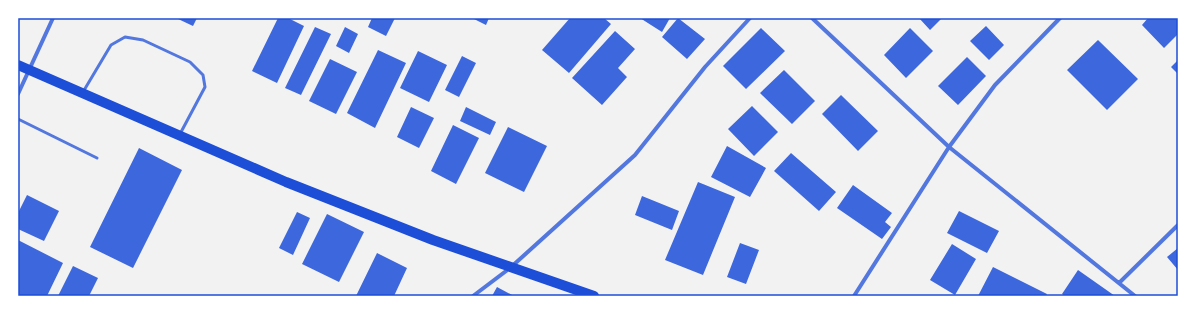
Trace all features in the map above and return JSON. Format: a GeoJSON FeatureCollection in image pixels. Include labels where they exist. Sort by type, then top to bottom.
{"type":"FeatureCollection","features":[{"type":"Feature","properties":{"kind":"main road"},"geometry":{"type":"LineString","coordinates":[[18,65],[286,182],[510,268],[594,296]]}},
{"type":"Feature","properties":{"kind":"street"},"geometry":{"type":"LineString","coordinates":[[18,94],[30,71],[53,18]]}},
{"type":"Feature","properties":{"kind":"street"},"geometry":{"type":"LineString","coordinates":[[473,296],[510,268],[635,155],[705,67],[750,18]]}},
{"type":"Feature","properties":{"kind":"street"},"geometry":{"type":"LineString","coordinates":[[812,18],[949,147],[1134,296]]}},
{"type":"Feature","properties":{"kind":"street"},"geometry":{"type":"LineString","coordinates":[[854,296],[949,147],[995,85],[1060,18]]}},
{"type":"Feature","properties":{"kind":"street"},"geometry":{"type":"LineString","coordinates":[[1119,283],[1178,225]]}},
{"type":"Feature","properties":{"kind":"lane"},"geometry":{"type":"LineString","coordinates":[[82,94],[111,44],[125,38],[143,40],[190,62],[203,75],[205,87],[179,136]]}},
{"type":"Feature","properties":{"kind":"lane"},"geometry":{"type":"LineString","coordinates":[[18,119],[97,158]]}},
{"type":"Feature","properties":{"kind":"building"},"geometry":{"type":"Polygon","coordinates":[[[176,18],[197,18],[193,26],[176,18]]]}},
{"type":"Feature","properties":{"kind":"building"},"geometry":{"type":"Polygon","coordinates":[[[278,18],[288,18],[304,26],[277,83],[252,71],[278,18]]]}},
{"type":"Feature","properties":{"kind":"building"},"geometry":{"type":"Polygon","coordinates":[[[372,18],[395,18],[386,36],[368,27],[372,18]]]}},
{"type":"Feature","properties":{"kind":"building"},"geometry":{"type":"Polygon","coordinates":[[[472,18],[489,18],[486,25],[472,18]]]}},
{"type":"Feature","properties":{"kind":"building"},"geometry":{"type":"Polygon","coordinates":[[[570,18],[604,18],[611,24],[569,73],[542,50],[570,18]]]}},
{"type":"Feature","properties":{"kind":"building"},"geometry":{"type":"Polygon","coordinates":[[[640,18],[670,18],[662,32],[640,18]]]}},
{"type":"Feature","properties":{"kind":"building"},"geometry":{"type":"Polygon","coordinates":[[[678,18],[705,39],[687,59],[662,37],[678,18]]]}},
{"type":"Feature","properties":{"kind":"building"},"geometry":{"type":"Polygon","coordinates":[[[919,18],[942,18],[930,30],[919,18]]]}},
{"type":"Feature","properties":{"kind":"building"},"geometry":{"type":"Polygon","coordinates":[[[1148,18],[1178,18],[1178,34],[1164,48],[1142,25],[1148,18]]]}},
{"type":"Feature","properties":{"kind":"building"},"geometry":{"type":"Polygon","coordinates":[[[986,26],[1004,45],[989,60],[970,41],[986,26]]]}},
{"type":"Feature","properties":{"kind":"building"},"geometry":{"type":"Polygon","coordinates":[[[315,27],[331,34],[301,95],[285,88],[315,27]]]}},
{"type":"Feature","properties":{"kind":"building"},"geometry":{"type":"Polygon","coordinates":[[[345,27],[358,34],[349,53],[336,46],[345,27]]]}},
{"type":"Feature","properties":{"kind":"building"},"geometry":{"type":"Polygon","coordinates":[[[761,28],[785,51],[746,89],[723,66],[761,28]]]}},
{"type":"Feature","properties":{"kind":"building"},"geometry":{"type":"Polygon","coordinates":[[[910,28],[933,51],[906,78],[884,55],[910,28]]]}},
{"type":"Feature","properties":{"kind":"building"},"geometry":{"type":"Polygon","coordinates":[[[615,31],[635,49],[618,68],[627,77],[602,105],[572,78],[615,31]]]}},
{"type":"Feature","properties":{"kind":"building"},"geometry":{"type":"Polygon","coordinates":[[[1098,40],[1138,79],[1107,110],[1067,70],[1098,40]]]}},
{"type":"Feature","properties":{"kind":"building"},"geometry":{"type":"Polygon","coordinates":[[[378,50],[406,63],[375,128],[347,113],[378,50]]]}},
{"type":"Feature","properties":{"kind":"building"},"geometry":{"type":"Polygon","coordinates":[[[418,51],[447,65],[429,102],[400,88],[418,51]]]}},
{"type":"Feature","properties":{"kind":"building"},"geometry":{"type":"Polygon","coordinates":[[[462,56],[476,63],[459,97],[445,90],[462,56]]]}},
{"type":"Feature","properties":{"kind":"building"},"geometry":{"type":"Polygon","coordinates":[[[967,57],[986,76],[958,105],[938,86],[967,57]]]}},
{"type":"Feature","properties":{"kind":"building"},"geometry":{"type":"Polygon","coordinates":[[[330,59],[357,72],[336,114],[309,101],[330,59]]]}},
{"type":"Feature","properties":{"kind":"building"},"geometry":{"type":"Polygon","coordinates":[[[1178,60],[1178,74],[1171,67],[1178,60]]]}},
{"type":"Feature","properties":{"kind":"building"},"geometry":{"type":"Polygon","coordinates":[[[784,70],[815,101],[792,124],[760,93],[784,70]]]}},
{"type":"Feature","properties":{"kind":"building"},"geometry":{"type":"Polygon","coordinates":[[[841,95],[878,131],[858,151],[822,114],[841,95]]]}},
{"type":"Feature","properties":{"kind":"building"},"geometry":{"type":"Polygon","coordinates":[[[752,106],[778,132],[754,156],[728,129],[752,106]]]}},
{"type":"Feature","properties":{"kind":"building"},"geometry":{"type":"Polygon","coordinates":[[[411,107],[434,118],[419,148],[397,137],[411,107]]]}},
{"type":"Feature","properties":{"kind":"building"},"geometry":{"type":"Polygon","coordinates":[[[466,107],[496,122],[490,135],[460,121],[466,107]]]}},
{"type":"Feature","properties":{"kind":"building"},"geometry":{"type":"Polygon","coordinates":[[[453,125],[479,138],[456,184],[431,171],[453,125]]]}},
{"type":"Feature","properties":{"kind":"building"},"geometry":{"type":"Polygon","coordinates":[[[508,127],[547,146],[524,192],[485,173],[508,127]]]}},
{"type":"Feature","properties":{"kind":"building"},"geometry":{"type":"Polygon","coordinates":[[[727,146],[766,168],[750,197],[711,177],[727,146]]]}},
{"type":"Feature","properties":{"kind":"building"},"geometry":{"type":"Polygon","coordinates":[[[139,148],[182,170],[133,268],[90,247],[139,148]]]}},
{"type":"Feature","properties":{"kind":"building"},"geometry":{"type":"Polygon","coordinates":[[[791,153],[836,192],[819,211],[774,171],[791,153]]]}},
{"type":"Feature","properties":{"kind":"building"},"geometry":{"type":"Polygon","coordinates":[[[698,182],[735,197],[703,275],[665,260],[698,182]]]}},
{"type":"Feature","properties":{"kind":"building"},"geometry":{"type":"Polygon","coordinates":[[[853,185],[892,213],[885,222],[891,227],[882,239],[837,208],[853,185]]]}},
{"type":"Feature","properties":{"kind":"building"},"geometry":{"type":"Polygon","coordinates":[[[27,195],[59,211],[44,241],[18,229],[18,213],[27,195]]]}},
{"type":"Feature","properties":{"kind":"building"},"geometry":{"type":"Polygon","coordinates":[[[642,196],[679,211],[672,230],[635,215],[642,196]]]}},
{"type":"Feature","properties":{"kind":"building"},"geometry":{"type":"Polygon","coordinates":[[[959,211],[999,231],[987,253],[947,233],[959,211]]]}},
{"type":"Feature","properties":{"kind":"building"},"geometry":{"type":"Polygon","coordinates":[[[297,212],[310,218],[293,255],[279,248],[297,212]]]}},
{"type":"Feature","properties":{"kind":"building"},"geometry":{"type":"Polygon","coordinates":[[[327,214],[364,232],[339,282],[302,264],[327,214]]]}},
{"type":"Feature","properties":{"kind":"building"},"geometry":{"type":"Polygon","coordinates":[[[18,240],[63,263],[47,296],[18,296],[18,240]]]}},
{"type":"Feature","properties":{"kind":"building"},"geometry":{"type":"Polygon","coordinates":[[[740,243],[759,250],[746,284],[727,277],[740,243]]]}},
{"type":"Feature","properties":{"kind":"building"},"geometry":{"type":"Polygon","coordinates":[[[952,244],[976,259],[955,295],[930,280],[952,244]]]}},
{"type":"Feature","properties":{"kind":"building"},"geometry":{"type":"Polygon","coordinates":[[[1178,248],[1178,270],[1167,257],[1178,248]]]}},
{"type":"Feature","properties":{"kind":"building"},"geometry":{"type":"Polygon","coordinates":[[[377,253],[407,268],[394,296],[356,296],[377,253]]]}},
{"type":"Feature","properties":{"kind":"building"},"geometry":{"type":"Polygon","coordinates":[[[73,266],[98,278],[89,296],[58,296],[73,266]]]}},
{"type":"Feature","properties":{"kind":"building"},"geometry":{"type":"Polygon","coordinates":[[[993,267],[1047,294],[1046,296],[978,296],[993,267]]]}},
{"type":"Feature","properties":{"kind":"building"},"geometry":{"type":"Polygon","coordinates":[[[1078,270],[1115,296],[1065,296],[1062,294],[1078,270]]]}},
{"type":"Feature","properties":{"kind":"building"},"geometry":{"type":"Polygon","coordinates":[[[497,287],[514,296],[492,296],[497,287]]]}}]}
